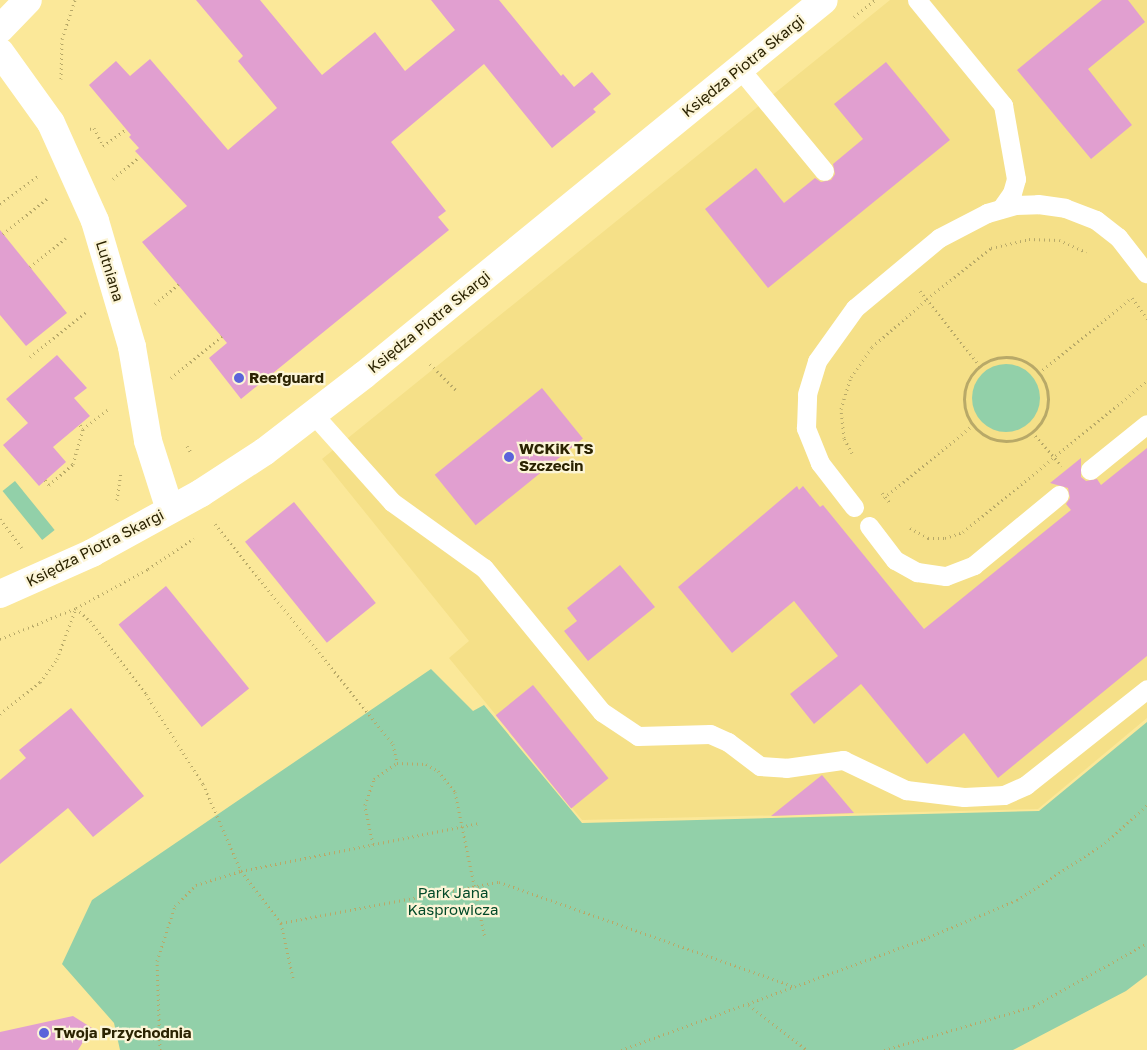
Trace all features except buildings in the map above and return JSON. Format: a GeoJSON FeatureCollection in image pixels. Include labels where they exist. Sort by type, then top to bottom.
{"type":"FeatureCollection","features":[{"type":"Feature","properties":{"kind":"street"},"geometry":{"type":"LineString","coordinates":[[0,29],[28,0]]}},
{"type":"Feature","properties":{"kind":"street","name":"Księdza Piotra Skargi"},"geometry":{"type":"LineString","coordinates":[[0,594],[92,553],[170,510],[234,472],[314,415],[824,0]]}},
{"type":"Feature","properties":{"kind":"street","name":"Lutniana"},"geometry":{"type":"LineString","coordinates":[[0,52],[50,123],[95,221],[132,347],[148,441],[170,510]]}},
{"type":"Feature","properties":{"kind":"lane"},"geometry":{"type":"LineString","coordinates":[[917,0],[1002,105],[1016,179],[1012,193],[1001,209]]}},
{"type":"Feature","properties":{"kind":"lane"},"geometry":{"type":"LineString","coordinates":[[740,69],[824,171]]}},
{"type":"Feature","properties":{"kind":"lane"},"geometry":{"type":"LineString","coordinates":[[1016,179],[1038,204]]}},
{"type":"Feature","properties":{"kind":"lane"},"geometry":{"type":"LineString","coordinates":[[854,507],[820,463],[806,428],[806,394],[817,360],[855,308],[939,238],[1001,209],[1038,204],[1065,208],[1096,220],[1118,237],[1146,273]]}},
{"type":"Feature","properties":{"kind":"lane"},"geometry":{"type":"LineString","coordinates":[[314,415],[392,502],[484,568],[602,712],[638,736],[710,734],[728,742],[760,766],[786,768],[843,760],[906,790],[964,797],[1004,795],[1026,785],[1147,689]]}},
{"type":"Feature","properties":{"kind":"lane"},"geometry":{"type":"LineString","coordinates":[[1090,470],[1147,424]]}},
{"type":"Feature","properties":{"kind":"lane"},"geometry":{"type":"LineString","coordinates":[[869,526],[895,560],[916,572],[946,576],[974,565],[1059,495]]}},
{"type":"Feature","properties":{"kind":"path"},"geometry":{"type":"LineString","coordinates":[[82,131],[94,128],[103,146],[126,130]]}},
{"type":"Feature","properties":{"kind":"path"},"geometry":{"type":"LineString","coordinates":[[109,182],[140,157]]}},
{"type":"Feature","properties":{"kind":"path"},"geometry":{"type":"LineString","coordinates":[[0,204],[40,175]]}},
{"type":"Feature","properties":{"kind":"path"},"geometry":{"type":"LineString","coordinates":[[3,234],[50,196]]}},
{"type":"Feature","properties":{"kind":"path"},"geometry":{"type":"LineString","coordinates":[[30,267],[68,236]]}},
{"type":"Feature","properties":{"kind":"path"},"geometry":{"type":"LineString","coordinates":[[854,459],[844,438],[841,409],[851,376],[872,347],[927,299],[991,248],[1029,239],[1059,240],[1091,256]]}},
{"type":"Feature","properties":{"kind":"path"},"geometry":{"type":"LineString","coordinates":[[150,308],[179,284]]}},
{"type":"Feature","properties":{"kind":"path"},"geometry":{"type":"LineString","coordinates":[[918,288],[980,366]]}},
{"type":"Feature","properties":{"kind":"path"},"geometry":{"type":"LineString","coordinates":[[1126,291],[1147,319]]}},
{"type":"Feature","properties":{"kind":"path"},"geometry":{"type":"LineString","coordinates":[[1039,373],[1139,292]]}},
{"type":"Feature","properties":{"kind":"path"},"geometry":{"type":"LineString","coordinates":[[30,357],[90,308]]}},
{"type":"Feature","properties":{"kind":"path"},"geometry":{"type":"LineString","coordinates":[[165,383],[222,336]]}},
{"type":"Feature","properties":{"kind":"path"},"geometry":{"type":"LineString","coordinates":[[1017,358],[1039,373],[1046,387],[1048,403],[1043,419],[1032,432],[1018,439],[1001,440],[986,436],[973,425],[964,401],[971,375],[980,366],[991,359],[1017,358]]}},
{"type":"Feature","properties":{"kind":"path"},"geometry":{"type":"LineString","coordinates":[[434,368],[457,391]]}},
{"type":"Feature","properties":{"kind":"path"},"geometry":{"type":"LineString","coordinates":[[907,524],[913,531],[928,538],[945,538],[963,532],[1147,381]]}},
{"type":"Feature","properties":{"kind":"path"},"geometry":{"type":"LineString","coordinates":[[45,480],[49,485],[73,464],[83,429],[107,409]]}},
{"type":"Feature","properties":{"kind":"path"},"geometry":{"type":"LineString","coordinates":[[80,425],[83,429]]}},
{"type":"Feature","properties":{"kind":"path"},"geometry":{"type":"LineString","coordinates":[[880,502],[973,425]]}},
{"type":"Feature","properties":{"kind":"path"},"geometry":{"type":"LineString","coordinates":[[1032,432],[1062,467]]}},
{"type":"Feature","properties":{"kind":"path"},"geometry":{"type":"LineString","coordinates":[[62,472],[66,478]]}},
{"type":"Feature","properties":{"kind":"path"},"geometry":{"type":"LineString","coordinates":[[880,491],[896,511]]}},
{"type":"Feature","properties":{"kind":"path"},"geometry":{"type":"LineString","coordinates":[[0,519],[23,550]]}},
{"type":"Feature","properties":{"kind":"path"},"geometry":{"type":"LineString","coordinates":[[214,524],[393,744],[397,763]]}},
{"type":"Feature","properties":{"kind":"path"},"geometry":{"type":"LineString","coordinates":[[0,714],[40,682],[57,659],[76,608],[90,621],[146,694],[203,784],[240,871],[281,923],[292,978]]}},
{"type":"Feature","properties":{"kind":"path"},"geometry":{"type":"LineString","coordinates":[[373,844],[364,806],[367,792],[374,779],[397,763],[426,764],[438,770],[455,792],[485,938]]}},
{"type":"Feature","properties":{"kind":"path"},"geometry":{"type":"LineString","coordinates":[[621,1050],[749,1005],[924,939],[1016,900],[1105,843],[1147,805]]}},
{"type":"Feature","properties":{"kind":"path"},"geometry":{"type":"LineString","coordinates":[[160,1050],[157,961],[174,906],[196,885],[240,871],[478,823]]}},
{"type":"Feature","properties":{"kind":"path"},"geometry":{"type":"LineString","coordinates":[[281,923],[499,882],[796,987]]}},
{"type":"Feature","properties":{"kind":"path"},"geometry":{"type":"LineString","coordinates":[[884,1050],[1034,1006],[1147,943]]}},
{"type":"Feature","properties":{"kind":"path"},"geometry":{"type":"LineString","coordinates":[[749,1005],[807,1050]]}},
{"type":"Feature","properties":{"kind":"shaded area"},"geometry":{"type":"Polygon","coordinates":[[[890,0],[1147,0],[1147,718],[1038,809],[582,820],[449,658],[469,641],[322,459],[890,0]]]}},
{"type":"Feature","properties":{"kind":"green space"},"geometry":{"type":"Polygon","coordinates":[[[1006,364],[1019,367],[1030,374],[1037,385],[1040,398],[1037,411],[1030,422],[1019,429],[1006,432],[993,429],[982,422],[975,411],[972,398],[975,385],[982,374],[993,367],[1006,364]]]}},
{"type":"Feature","properties":{"kind":"green space"},"geometry":{"type":"Polygon","coordinates":[[[15,481],[55,530],[42,540],[3,491],[15,481]]]}},
{"type":"Feature","properties":{"kind":"green space","name":"Park Jana Kasprowicza"},"geometry":{"type":"Polygon","coordinates":[[[431,669],[473,711],[484,705],[582,823],[1039,811],[1147,722],[1147,975],[1126,991],[1013,1050],[120,1050],[114,1023],[62,964],[92,900],[431,669]]]}},
{"type":"Feature","properties":{"kind":"place","name":"Reefguard"},"geometry":{"type":"Point","coordinates":[239,378]}},
{"type":"Feature","properties":{"kind":"place","name":"WCKiK TS Szczecin"},"geometry":{"type":"Point","coordinates":[509,457]}},
{"type":"Feature","properties":{"kind":"place","name":"Twoja Przychodnia"},"geometry":{"type":"Point","coordinates":[44,1033]}}]}
